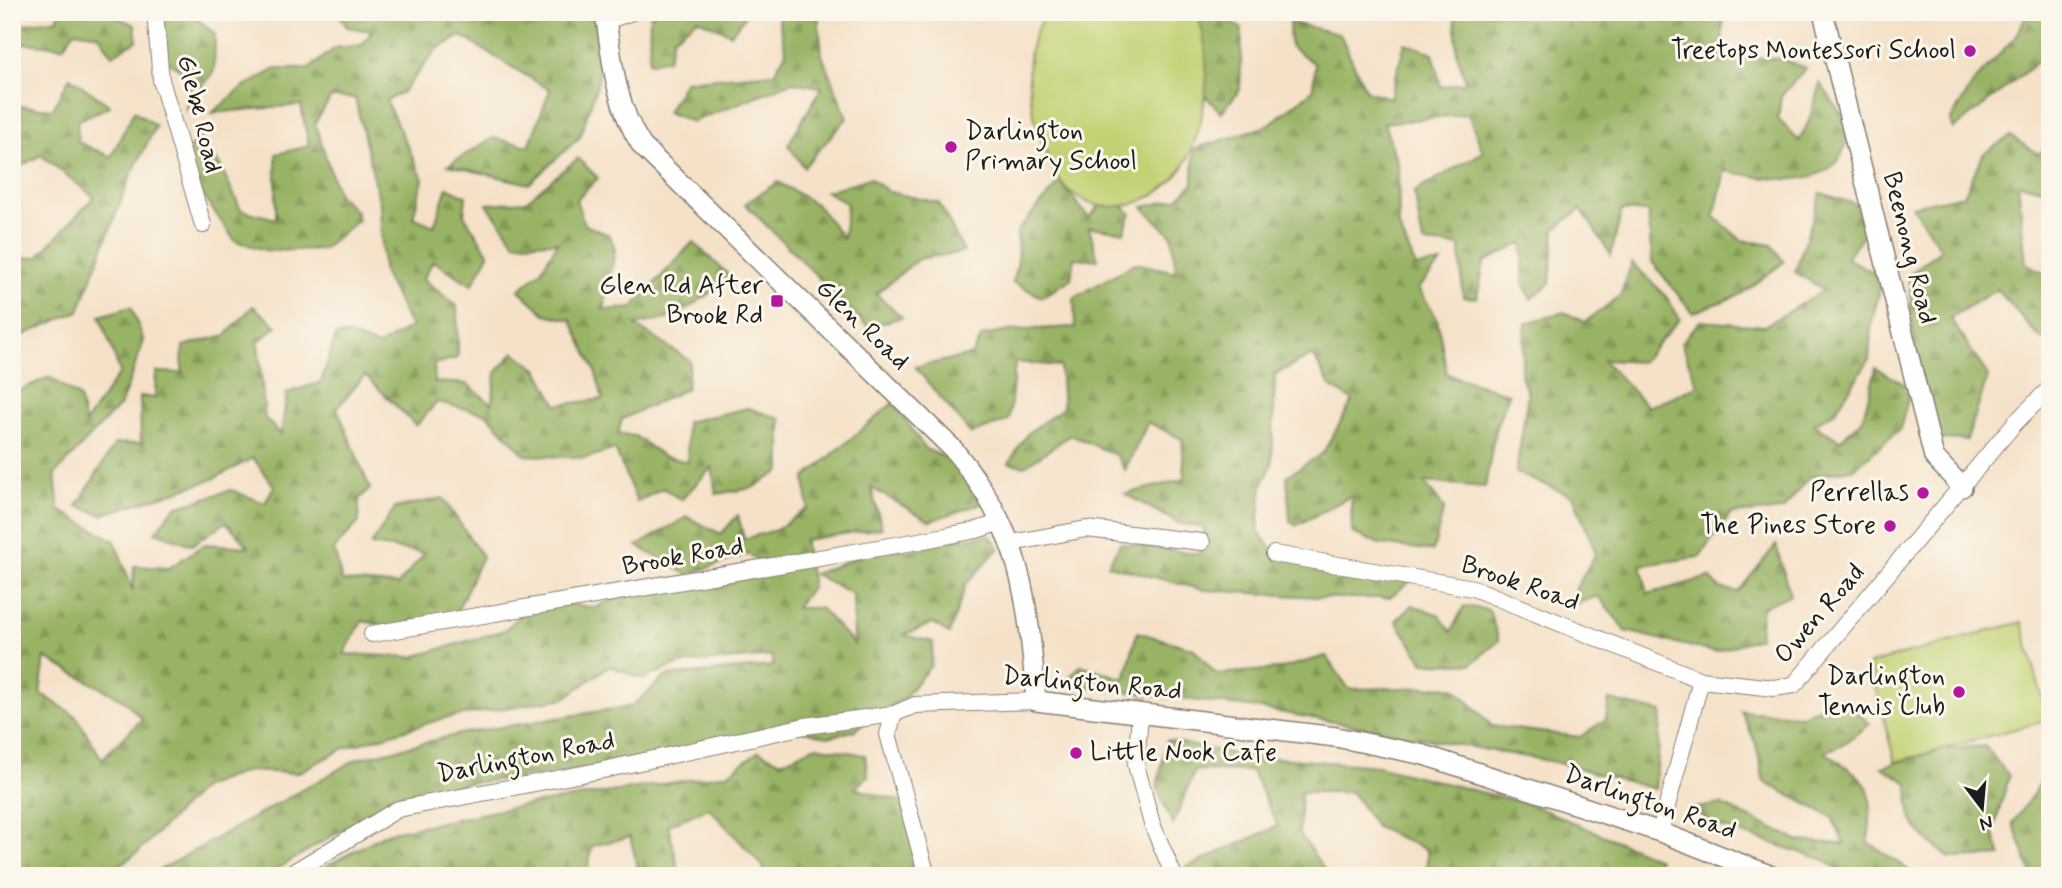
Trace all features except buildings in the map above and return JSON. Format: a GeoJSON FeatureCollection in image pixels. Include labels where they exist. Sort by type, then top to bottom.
{"type":"FeatureCollection","features":[{"type":"Feature","properties":{"kind":"street","name":"Glebe Road"},"geometry":{"type":"LineString","coordinates":[[155,12],[161,80],[203,225]]}},
{"type":"Feature","properties":{"kind":"street"},"geometry":{"type":"LineString","coordinates":[[606,16],[632,12]]}},
{"type":"Feature","properties":{"kind":"street","name":"Beenong Road"},"geometry":{"type":"LineString","coordinates":[[1823,12],[1934,457],[1962,486]]}},
{"type":"Feature","properties":{"kind":"street","name":"Glen Road"},"geometry":{"type":"LineString","coordinates":[[606,16],[618,95],[630,128],[642,146],[953,449],[978,480],[1012,543],[1030,626],[1036,701]]}},
{"type":"Feature","properties":{"kind":"street","name":"Owen Road"},"geometry":{"type":"LineString","coordinates":[[1701,680],[1774,688],[1794,685],[2014,424],[2050,388]]}},
{"type":"Feature","properties":{"kind":"street","name":"Brook Road"},"geometry":{"type":"LineString","coordinates":[[372,634],[919,541],[977,530],[1001,522]]}},
{"type":"Feature","properties":{"kind":"street"},"geometry":{"type":"LineString","coordinates":[[1012,543],[1086,529],[1202,542]]}},
{"type":"Feature","properties":{"kind":"street","name":"Brook Road"},"geometry":{"type":"LineString","coordinates":[[1274,554],[1473,588],[1701,680]]}},
{"type":"Feature","properties":{"kind":"street"},"geometry":{"type":"LineString","coordinates":[[1660,832],[1701,680]]}},
{"type":"Feature","properties":{"kind":"street","name":"Darlington Road"},"geometry":{"type":"LineString","coordinates":[[287,876],[398,809],[603,770],[805,726],[894,714],[915,705],[1036,701],[1336,737],[1424,755],[1660,832],[1772,876]]}},
{"type":"Feature","properties":{"kind":"street"},"geometry":{"type":"LineString","coordinates":[[894,714],[888,734],[927,876]]}},
{"type":"Feature","properties":{"kind":"street"},"geometry":{"type":"LineString","coordinates":[[1140,714],[1136,765],[1152,824],[1174,876]]}},
{"type":"Feature","properties":{"kind":"green space"},"geometry":{"type":"Polygon","coordinates":[[[59,12],[104,12],[135,25],[137,41],[112,55],[99,35],[75,31],[63,47],[23,43],[12,60],[12,26],[58,19],[59,12]]]}},
{"type":"Feature","properties":{"kind":"green space"},"geometry":{"type":"Polygon","coordinates":[[[154,12],[189,12],[215,34],[214,71],[186,110],[190,75],[159,57],[154,12]]]}},
{"type":"Feature","properties":{"kind":"green space"},"geometry":{"type":"Polygon","coordinates":[[[338,12],[577,12],[597,21],[599,79],[580,137],[529,184],[448,165],[493,138],[529,146],[550,90],[461,36],[437,49],[403,92],[386,101],[423,179],[413,217],[434,226],[447,187],[466,196],[464,215],[489,254],[472,285],[433,261],[423,279],[457,306],[458,358],[434,364],[435,382],[467,384],[492,404],[496,373],[514,352],[538,370],[557,405],[603,399],[595,370],[571,320],[545,314],[519,290],[540,272],[558,242],[515,243],[487,204],[526,201],[578,158],[598,178],[576,200],[585,225],[610,235],[615,250],[604,310],[632,308],[693,242],[732,278],[675,317],[635,325],[690,361],[686,389],[622,419],[618,434],[635,436],[663,456],[688,462],[686,422],[748,408],[781,419],[781,471],[752,488],[716,494],[712,467],[681,500],[663,488],[637,502],[615,449],[586,458],[525,455],[487,414],[437,402],[416,426],[365,375],[337,408],[370,489],[359,499],[359,522],[334,549],[342,581],[398,585],[425,553],[371,545],[395,508],[443,498],[482,556],[451,625],[418,633],[362,621],[344,654],[413,657],[505,630],[537,599],[595,608],[646,584],[729,584],[772,567],[747,554],[688,575],[637,546],[687,517],[721,534],[738,515],[744,539],[776,530],[808,508],[805,478],[894,402],[925,449],[986,474],[989,501],[930,521],[871,488],[882,528],[804,540],[812,586],[796,608],[820,608],[854,644],[853,594],[814,574],[885,547],[910,551],[940,541],[990,535],[999,548],[966,584],[949,634],[933,623],[904,635],[933,642],[931,665],[904,698],[853,731],[828,737],[785,726],[613,766],[462,784],[378,808],[266,876],[149,876],[357,759],[464,733],[632,706],[666,676],[773,666],[772,656],[679,664],[643,679],[609,666],[565,698],[445,718],[345,748],[297,773],[247,771],[203,787],[138,852],[105,876],[12,876],[12,394],[49,377],[79,397],[85,423],[120,372],[100,316],[131,307],[144,341],[121,404],[55,474],[59,510],[115,541],[133,591],[134,566],[169,568],[205,544],[249,547],[226,522],[192,545],[155,532],[175,507],[231,490],[265,503],[274,486],[253,458],[211,480],[102,515],[77,506],[115,444],[141,443],[140,396],[155,398],[156,372],[182,373],[183,346],[226,335],[253,306],[277,326],[258,342],[265,419],[281,434],[287,393],[321,382],[336,336],[349,335],[378,346],[411,327],[383,272],[380,204],[355,98],[331,97],[315,123],[338,195],[356,211],[358,220],[323,249],[269,251],[235,241],[179,161],[199,137],[220,165],[241,210],[276,219],[276,154],[309,146],[301,105],[212,113],[242,88],[276,69],[309,69],[335,48],[362,45],[372,31],[347,27],[338,12]],[[45,658],[40,693],[76,716],[102,759],[142,719],[124,700],[45,658]]]}},
{"type":"Feature","properties":{"kind":"green space"},"geometry":{"type":"Polygon","coordinates":[[[657,12],[748,12],[731,34],[698,19],[673,38],[668,59],[649,63],[650,16],[657,12]]]}},
{"type":"Feature","properties":{"kind":"green space"},"geometry":{"type":"Polygon","coordinates":[[[777,12],[821,12],[818,14],[822,55],[847,118],[804,167],[788,145],[822,87],[792,82],[692,122],[667,112],[685,81],[774,73],[786,52],[777,12]]]}},
{"type":"Feature","properties":{"kind":"green space"},"geometry":{"type":"Polygon","coordinates":[[[1044,12],[1197,12],[1206,68],[1200,123],[1188,158],[1179,173],[1153,195],[1120,206],[1103,206],[1086,202],[1071,193],[1057,177],[1038,131],[1032,108],[1028,71],[1033,39],[1044,12]]]}},
{"type":"Feature","properties":{"kind":"green space"},"geometry":{"type":"Polygon","coordinates":[[[1194,12],[1216,12],[1242,29],[1240,90],[1221,113],[1204,94],[1194,12]]]}},
{"type":"Feature","properties":{"kind":"green space"},"geometry":{"type":"Polygon","coordinates":[[[1455,12],[1724,12],[1721,57],[1781,59],[1806,68],[1781,96],[1778,119],[1799,141],[1809,121],[1820,83],[1851,128],[1839,159],[1828,169],[1815,175],[1785,179],[1725,171],[1714,216],[1741,240],[1772,245],[1784,262],[1741,294],[1693,313],[1652,262],[1648,212],[1622,210],[1611,255],[1581,209],[1555,229],[1550,283],[1531,299],[1523,282],[1523,243],[1484,262],[1477,298],[1463,297],[1460,246],[1423,243],[1414,192],[1483,152],[1468,114],[1384,123],[1398,166],[1399,227],[1416,267],[1441,263],[1418,288],[1437,318],[1447,374],[1509,394],[1496,427],[1485,487],[1424,482],[1444,508],[1433,551],[1380,544],[1352,533],[1351,496],[1297,525],[1290,521],[1287,476],[1323,453],[1353,400],[1331,387],[1313,355],[1275,374],[1272,464],[1262,486],[1258,532],[1278,556],[1413,579],[1389,598],[1331,598],[1204,590],[1108,565],[1120,543],[1199,554],[1205,528],[1178,523],[1125,494],[1185,479],[1182,439],[1148,422],[1125,470],[1116,455],[1071,435],[1025,466],[1009,463],[1028,433],[1063,408],[1060,366],[1015,362],[1009,420],[971,434],[915,367],[972,355],[982,336],[1015,330],[1075,327],[1074,298],[1135,263],[1176,272],[1172,236],[1143,207],[1177,199],[1193,184],[1194,149],[1267,126],[1313,90],[1315,64],[1290,46],[1289,22],[1340,34],[1366,91],[1390,98],[1405,43],[1433,53],[1441,87],[1466,82],[1457,54],[1455,12]]]}},
{"type":"Feature","properties":{"kind":"green space"},"geometry":{"type":"Polygon","coordinates":[[[2028,12],[2050,12],[2050,46],[2036,63],[1954,129],[1950,121],[1974,82],[2017,35],[2028,12]]]}},
{"type":"Feature","properties":{"kind":"green space"},"geometry":{"type":"Polygon","coordinates":[[[70,77],[110,106],[77,121],[78,142],[111,157],[134,111],[156,126],[130,177],[79,311],[12,340],[12,259],[38,257],[94,197],[41,155],[12,171],[12,101],[18,106],[53,109],[70,77]]]}},
{"type":"Feature","properties":{"kind":"green space"},"geometry":{"type":"Polygon","coordinates":[[[2011,136],[2038,154],[2050,146],[2050,191],[2018,183],[2026,263],[2050,277],[2050,340],[2039,337],[1997,289],[1950,318],[1988,376],[1967,440],[1934,439],[1914,344],[1909,275],[1941,249],[1912,206],[1964,195],[1984,153],[2011,136]]]}},
{"type":"Feature","properties":{"kind":"green space"},"geometry":{"type":"Polygon","coordinates":[[[870,178],[889,192],[939,203],[964,252],[918,259],[876,294],[902,317],[868,327],[745,204],[778,182],[817,205],[843,238],[847,204],[826,191],[870,178]]]}},
{"type":"Feature","properties":{"kind":"green space"},"geometry":{"type":"Polygon","coordinates":[[[1060,182],[1089,218],[1109,195],[1131,213],[1124,232],[1089,227],[1098,260],[1074,258],[1071,279],[1042,297],[1012,282],[1018,262],[1017,231],[1060,182]]]}},
{"type":"Feature","properties":{"kind":"green space"},"geometry":{"type":"Polygon","coordinates":[[[1821,193],[1855,204],[1865,233],[1846,258],[1883,277],[1871,326],[1869,360],[1834,413],[1813,424],[1840,440],[1862,421],[1876,368],[1911,388],[1900,429],[1855,468],[1810,477],[1783,510],[1731,514],[1699,557],[1641,565],[1648,594],[1710,577],[1720,588],[1738,592],[1776,545],[1790,595],[1762,607],[1759,638],[1714,652],[1626,631],[1598,596],[1573,605],[1576,588],[1596,553],[1573,496],[1516,473],[1528,394],[1521,375],[1526,323],[1564,312],[1585,322],[1620,296],[1632,263],[1665,295],[1680,319],[1642,362],[1603,360],[1648,407],[1698,386],[1681,343],[1700,321],[1764,326],[1824,290],[1795,272],[1821,193]]]}},
{"type":"Feature","properties":{"kind":"green space"},"geometry":{"type":"Polygon","coordinates":[[[1412,605],[1440,615],[1451,632],[1464,606],[1489,610],[1499,641],[1471,664],[1424,663],[1396,621],[1412,605]]]}},
{"type":"Feature","properties":{"kind":"green space","name":"Darlington Tennis Club"},"geometry":{"type":"Polygon","coordinates":[[[2022,622],[2048,720],[1895,762],[1869,664],[2022,622]]]}},
{"type":"Feature","properties":{"kind":"green space"},"geometry":{"type":"Polygon","coordinates":[[[1137,632],[1194,649],[1216,674],[1279,669],[1326,656],[1349,689],[1454,687],[1492,726],[1580,737],[1606,719],[1609,700],[1662,712],[1655,789],[1554,762],[1257,708],[1064,684],[1081,665],[1125,679],[1137,632]]]}},
{"type":"Feature","properties":{"kind":"green space"},"geometry":{"type":"Polygon","coordinates":[[[1841,698],[1870,724],[1843,744],[1825,752],[1853,772],[1867,787],[1871,807],[1868,842],[1917,876],[1849,876],[1822,859],[1717,826],[1690,809],[1721,804],[1799,841],[1844,844],[1832,817],[1764,782],[1756,744],[1741,711],[1802,715],[1841,698]]]}},
{"type":"Feature","properties":{"kind":"green space"},"geometry":{"type":"Polygon","coordinates":[[[1167,740],[1237,755],[1377,766],[1532,805],[1659,859],[1649,876],[1556,876],[1549,863],[1543,876],[1427,876],[1427,850],[1376,827],[1352,792],[1301,792],[1299,833],[1329,876],[1191,876],[1187,867],[1278,826],[1252,771],[1195,770],[1173,825],[1157,788],[1167,740]]]}},
{"type":"Feature","properties":{"kind":"green space"},"geometry":{"type":"Polygon","coordinates":[[[816,746],[865,755],[868,776],[855,788],[907,803],[918,876],[765,876],[763,866],[709,808],[668,825],[680,876],[640,876],[630,837],[592,846],[586,876],[504,876],[481,870],[477,876],[308,876],[387,833],[520,806],[727,774],[759,751],[781,762],[816,746]]]}},
{"type":"Feature","properties":{"kind":"green space"},"geometry":{"type":"Polygon","coordinates":[[[1985,746],[2009,776],[1993,832],[2001,856],[1950,858],[1921,834],[1912,820],[1908,783],[1882,767],[1945,749],[1985,746]]]}},
{"type":"Feature","properties":{"kind":"green space"},"geometry":{"type":"Polygon","coordinates":[[[2050,769],[2050,876],[2031,873],[2013,823],[2050,769]]]}},
{"type":"Feature","properties":{"kind":"place","name":"Treetops Montessori School"},"geometry":{"type":"Point","coordinates":[1970,51]}},
{"type":"Feature","properties":{"kind":"place","name":"Darlington Primary School"},"geometry":{"type":"Point","coordinates":[951,147]}},
{"type":"Feature","properties":{"kind":"place","name":"Glen Rd After Brook Rd"},"geometry":{"type":"Point","coordinates":[777,301]}},
{"type":"Feature","properties":{"kind":"place","name":"Perrellas"},"geometry":{"type":"Point","coordinates":[1923,493]}},
{"type":"Feature","properties":{"kind":"place","name":"The Pines Store"},"geometry":{"type":"Point","coordinates":[1890,526]}},
{"type":"Feature","properties":{"kind":"place","name":"Darlington Tennis Club"},"geometry":{"type":"Point","coordinates":[1959,692]}},
{"type":"Feature","properties":{"kind":"place","name":"Little Nook Cafe"},"geometry":{"type":"Point","coordinates":[1076,753]}}]}
